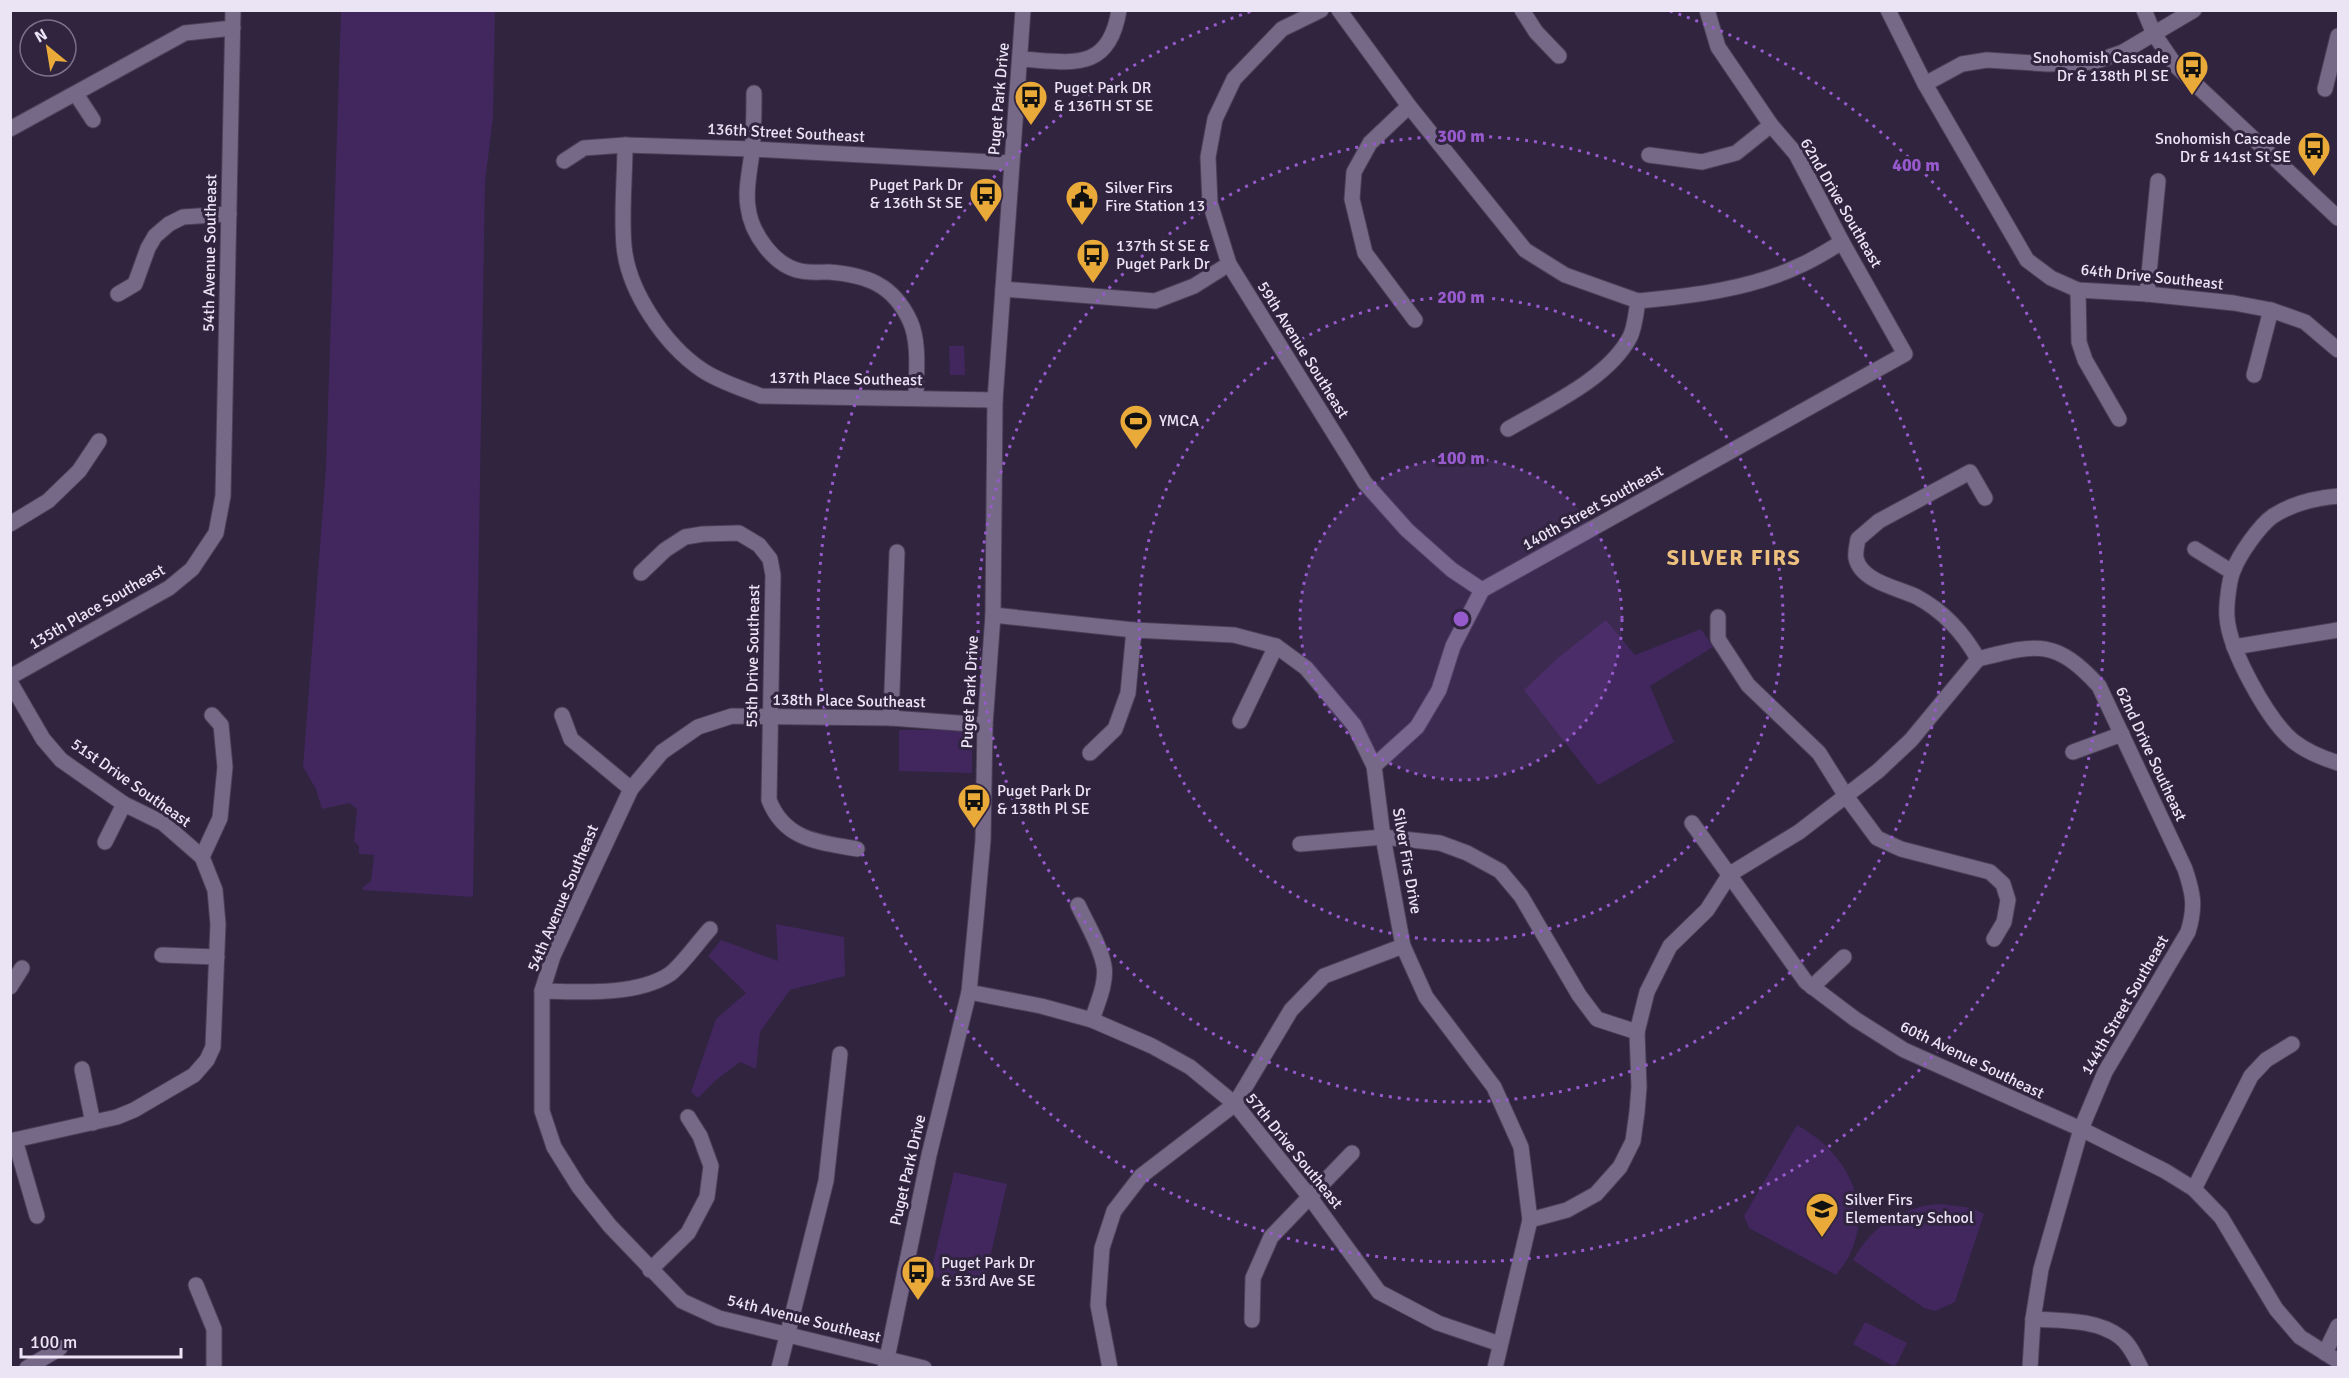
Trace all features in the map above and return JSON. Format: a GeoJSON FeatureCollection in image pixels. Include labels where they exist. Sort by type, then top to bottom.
{"type":"FeatureCollection","features":[{"type":"Feature","properties":{"kind":"street","name":"54th Avenue Southeast"},"geometry":{"type":"LineString","coordinates":[[223,496],[233,10]]}},
{"type":"Feature","properties":{"kind":"street","name":"Puget Park Drive"},"geometry":{"type":"LineString","coordinates":[[886,1363],[929,1155],[969,992],[983,840],[985,725],[993,615],[995,400],[1023,10]]}},
{"type":"Feature","properties":{"kind":"street"},"geometry":{"type":"LineString","coordinates":[[1021,60],[1080,62],[1100,54],[1116,32],[1119,10]]}},
{"type":"Feature","properties":{"kind":"street","name":"59th Avenue Southeast"},"geometry":{"type":"LineString","coordinates":[[1320,10],[1281,30],[1234,80],[1215,119],[1209,157],[1210,202],[1229,264],[1365,483],[1407,530],[1452,570],[1482,590]]}},
{"type":"Feature","properties":{"kind":"street"},"geometry":{"type":"LineString","coordinates":[[1339,10],[1409,106],[1525,250],[1565,275],[1638,301],[1691,296],[1751,283],[1800,266],[1842,242]]}},
{"type":"Feature","properties":{"kind":"street"},"geometry":{"type":"LineString","coordinates":[[1522,10],[1536,32],[1559,56]]}},
{"type":"Feature","properties":{"kind":"street","name":"62nd Drive Southeast"},"geometry":{"type":"LineString","coordinates":[[1707,10],[1718,47],[1737,79],[1796,154],[1905,354]]}},
{"type":"Feature","properties":{"kind":"street","name":"64th Drive Southeast"},"geometry":{"type":"LineString","coordinates":[[1888,10],[1925,84],[2027,260],[2051,278],[2078,290],[2234,303],[2271,310],[2305,322],[2338,350]]}},
{"type":"Feature","properties":{"kind":"street"},"geometry":{"type":"LineString","coordinates":[[2144,10],[2154,34],[2176,66],[2338,218]]}},
{"type":"Feature","properties":{"kind":"street"},"geometry":{"type":"LineString","coordinates":[[1925,84],[1962,64],[1987,60],[2049,64],[2094,62],[2123,52],[2194,10]]}},
{"type":"Feature","properties":{"kind":"street"},"geometry":{"type":"LineString","coordinates":[[10,129],[185,33],[233,28]]}},
{"type":"Feature","properties":{"kind":"street"},"geometry":{"type":"LineString","coordinates":[[2325,89],[2338,36]]}},
{"type":"Feature","properties":{"kind":"street"},"geometry":{"type":"LineString","coordinates":[[754,93],[748,207],[754,229],[764,245],[786,264],[799,271],[849,274],[873,280],[900,302],[910,322],[915,343],[916,398]]}},
{"type":"Feature","properties":{"kind":"street"},"geometry":{"type":"LineString","coordinates":[[76,94],[93,120]]}},
{"type":"Feature","properties":{"kind":"street"},"geometry":{"type":"LineString","coordinates":[[1409,106],[1370,143],[1354,172],[1352,199],[1365,253],[1415,320]]}},
{"type":"Feature","properties":{"kind":"street"},"geometry":{"type":"LineString","coordinates":[[1649,155],[1702,162],[1736,153],[1771,125]]}},
{"type":"Feature","properties":{"kind":"street","name":"136th Street Southeast"},"geometry":{"type":"LineString","coordinates":[[564,161],[584,148],[625,145],[752,149],[1011,163]]}},
{"type":"Feature","properties":{"kind":"street","name":"137th Place Southeast"},"geometry":{"type":"LineString","coordinates":[[625,145],[624,246],[632,284],[674,345],[702,370],[726,383],[761,396],[995,400]]}},
{"type":"Feature","properties":{"kind":"street"},"geometry":{"type":"LineString","coordinates":[[2147,294],[2158,181]]}},
{"type":"Feature","properties":{"kind":"street"},"geometry":{"type":"LineString","coordinates":[[118,294],[135,284],[148,248],[155,236],[169,224],[183,217],[229,214]]}},
{"type":"Feature","properties":{"kind":"street"},"geometry":{"type":"LineString","coordinates":[[1003,288],[1155,301],[1194,286],[1229,264]]}},
{"type":"Feature","properties":{"kind":"street"},"geometry":{"type":"LineString","coordinates":[[2078,290],[2079,342],[2085,360],[2119,419]]}},
{"type":"Feature","properties":{"kind":"street"},"geometry":{"type":"LineString","coordinates":[[1508,429],[1576,390],[1613,362],[1631,336],[1638,301]]}},
{"type":"Feature","properties":{"kind":"street"},"geometry":{"type":"LineString","coordinates":[[2254,375],[2271,310]]}},
{"type":"Feature","properties":{"kind":"street","name":"140th Street Southeast"},"geometry":{"type":"LineString","coordinates":[[1482,590],[1905,354]]}},
{"type":"Feature","properties":{"kind":"street"},"geometry":{"type":"LineString","coordinates":[[10,524],[48,501],[79,471],[99,441]]}},
{"type":"Feature","properties":{"kind":"street"},"geometry":{"type":"LineString","coordinates":[[1530,1220],[1567,1210],[1596,1194],[1620,1167],[1633,1141],[1637,1112],[1639,1087],[1637,1032],[1647,992],[1670,946],[1707,910],[1730,874],[1799,832],[1846,796],[1911,740],[1978,659],[1953,623],[1917,597],[1887,587],[1867,574],[1856,559],[1858,539],[1879,521],[1970,471],[1985,498]]}},
{"type":"Feature","properties":{"kind":"street","name":"135th Place Southeast"},"geometry":{"type":"LineString","coordinates":[[10,677],[169,588],[192,569],[216,533],[223,496]]}},
{"type":"Feature","properties":{"kind":"street"},"geometry":{"type":"LineString","coordinates":[[2338,496],[2318,498],[2294,505],[2271,517],[2250,542],[2232,572],[2227,617],[2234,646],[2245,671],[2280,728],[2294,742],[2317,756],[2338,763]]}},
{"type":"Feature","properties":{"kind":"street","name":"55th Drive Southeast"},"geometry":{"type":"LineString","coordinates":[[641,573],[665,550],[685,537],[703,534],[739,534],[759,545],[770,559],[773,575],[769,800],[775,814],[799,836],[815,842],[858,849]]}},
{"type":"Feature","properties":{"kind":"street"},"geometry":{"type":"LineString","coordinates":[[2195,549],[2232,572]]}},
{"type":"Feature","properties":{"kind":"street"},"geometry":{"type":"LineString","coordinates":[[891,718],[897,552]]}},
{"type":"Feature","properties":{"kind":"street"},"geometry":{"type":"LineString","coordinates":[[1374,766],[1418,728],[1439,690],[1453,646],[1482,590]]}},
{"type":"Feature","properties":{"kind":"street","name":"Silver Firs Drive"},"geometry":{"type":"LineString","coordinates":[[993,615],[1134,630],[1234,634],[1276,646],[1306,668],[1354,724],[1374,766],[1383,837],[1403,946],[1426,997],[1494,1087],[1521,1147],[1530,1220],[1495,1368]]}},
{"type":"Feature","properties":{"kind":"street"},"geometry":{"type":"LineString","coordinates":[[1718,617],[1718,639],[1748,685],[1819,753],[1846,796],[1877,838],[1901,849],[1990,872],[2003,884],[2008,900],[2004,922],[1994,939]]}},
{"type":"Feature","properties":{"kind":"street"},"geometry":{"type":"LineString","coordinates":[[1090,753],[1115,729],[1125,702],[1128,693],[1134,630]]}},
{"type":"Feature","properties":{"kind":"street"},"geometry":{"type":"LineString","coordinates":[[2234,646],[2338,630]]}},
{"type":"Feature","properties":{"kind":"street"},"geometry":{"type":"LineString","coordinates":[[1240,721],[1276,646]]}},
{"type":"Feature","properties":{"kind":"street","name":"62nd Drive Southeast"},"geometry":{"type":"LineString","coordinates":[[1978,659],[2020,648],[2043,647],[2081,666],[2099,686],[2185,869],[2193,895],[2194,914],[2188,932]]}},
{"type":"Feature","properties":{"kind":"street","name":"51st Drive Southeast"},"geometry":{"type":"LineString","coordinates":[[10,682],[43,739],[61,760],[124,804],[163,823],[202,857],[215,890],[218,924],[215,1031],[213,1047],[207,1060],[194,1075],[134,1110],[93,1123]]}},
{"type":"Feature","properties":{"kind":"street"},"geometry":{"type":"LineString","coordinates":[[202,857],[220,818],[225,767],[221,725],[212,715]]}},
{"type":"Feature","properties":{"kind":"street"},"geometry":{"type":"LineString","coordinates":[[562,715],[571,739],[630,789]]}},
{"type":"Feature","properties":{"kind":"street","name":"138th Place Southeast"},"geometry":{"type":"LineString","coordinates":[[630,789],[662,752],[698,727],[732,716],[891,718],[985,725]]}},
{"type":"Feature","properties":{"kind":"street"},"geometry":{"type":"LineString","coordinates":[[2073,752],[2122,734]]}},
{"type":"Feature","properties":{"kind":"street","name":"54th Avenue Southeast"},"geometry":{"type":"LineString","coordinates":[[630,789],[554,956],[542,992],[542,1111],[554,1147],[579,1187],[610,1226],[682,1301],[719,1318],[886,1363],[924,1368]]}},
{"type":"Feature","properties":{"kind":"street"},"geometry":{"type":"LineString","coordinates":[[105,842],[124,804]]}},
{"type":"Feature","properties":{"kind":"street","name":"60th Avenue Southeast"},"geometry":{"type":"LineString","coordinates":[[1692,823],[1806,982],[1812,987],[1855,1019],[1904,1050],[2081,1129]]}},
{"type":"Feature","properties":{"kind":"street"},"geometry":{"type":"LineString","coordinates":[[1300,844],[1383,837],[1440,843],[1467,853],[1500,871],[1521,896],[1579,995],[1597,1019],[1637,1032]]}},
{"type":"Feature","properties":{"kind":"street"},"geometry":{"type":"LineString","coordinates":[[1078,905],[1095,941],[1104,968],[1100,996],[1092,1020]]}},
{"type":"Feature","properties":{"kind":"street"},"geometry":{"type":"LineString","coordinates":[[542,992],[591,992],[639,987],[670,974],[711,929]]}},
{"type":"Feature","properties":{"kind":"street","name":"144th Street Southeast"},"geometry":{"type":"LineString","coordinates":[[2030,1368],[2033,1319],[2041,1269],[2081,1129],[2105,1072],[2188,932]]}},
{"type":"Feature","properties":{"kind":"street"},"geometry":{"type":"LineString","coordinates":[[1110,1368],[1098,1305],[1102,1248],[1114,1211],[1142,1176],[1235,1104],[1291,1010],[1324,976],[1403,946]]}},
{"type":"Feature","properties":{"kind":"street"},"geometry":{"type":"LineString","coordinates":[[162,955],[217,957]]}},
{"type":"Feature","properties":{"kind":"street"},"geometry":{"type":"LineString","coordinates":[[1812,987],[1844,957]]}},
{"type":"Feature","properties":{"kind":"street"},"geometry":{"type":"LineString","coordinates":[[10,987],[22,968]]}},
{"type":"Feature","properties":{"kind":"street","name":"57th Drive Southeast"},"geometry":{"type":"LineString","coordinates":[[969,992],[1041,1006],[1092,1020],[1152,1046],[1190,1067],[1235,1104],[1310,1197],[1379,1292],[1438,1323],[1500,1344]]}},
{"type":"Feature","properties":{"kind":"street"},"geometry":{"type":"LineString","coordinates":[[2194,1189],[2251,1076],[2266,1060],[2292,1044]]}},
{"type":"Feature","properties":{"kind":"street"},"geometry":{"type":"LineString","coordinates":[[779,1368],[826,1180],[840,1054]]}},
{"type":"Feature","properties":{"kind":"street"},"geometry":{"type":"LineString","coordinates":[[37,1216],[13,1141],[93,1123],[82,1069]]}},
{"type":"Feature","properties":{"kind":"street"},"geometry":{"type":"LineString","coordinates":[[650,1270],[688,1233],[707,1197],[711,1166],[700,1136],[688,1117]]}},
{"type":"Feature","properties":{"kind":"street"},"geometry":{"type":"LineString","coordinates":[[2081,1129],[2165,1171],[2194,1189],[2221,1217],[2276,1309],[2300,1337],[2338,1361]]}},
{"type":"Feature","properties":{"kind":"street"},"geometry":{"type":"LineString","coordinates":[[1252,1320],[1253,1278],[1271,1237],[1352,1153]]}},
{"type":"Feature","properties":{"kind":"street"},"geometry":{"type":"LineString","coordinates":[[196,1286],[214,1329],[214,1368]]}},
{"type":"Feature","properties":{"kind":"street"},"geometry":{"type":"LineString","coordinates":[[2033,1319],[2078,1322],[2103,1328],[2121,1337],[2141,1368]]}},
{"type":"Feature","properties":{"kind":"street"},"geometry":{"type":"LineString","coordinates":[[2325,1353],[2338,1326]]}},
{"type":"Feature","properties":{"kind":"street"},"geometry":{"type":"LineString","coordinates":[[27,1368],[60,1348]]}},
{"type":"Feature","properties":{"kind":"shaded area"},"geometry":{"type":"Polygon","coordinates":[[[341,11],[495,11],[493,117],[485,182],[473,897],[363,890],[363,887],[371,881],[374,855],[359,854],[359,846],[354,841],[357,809],[349,803],[322,809],[316,789],[303,767],[326,467],[341,11]]]}},
{"type":"Feature","properties":{"kind":"shaded area"},"geometry":{"type":"Polygon","coordinates":[[[949,346],[964,346],[965,375],[950,375],[949,346]]]}},
{"type":"Feature","properties":{"kind":"shaded area"},"geometry":{"type":"Polygon","coordinates":[[[1606,620],[1635,655],[1701,629],[1713,647],[1650,686],[1674,742],[1598,785],[1524,690],[1559,657],[1606,620]]]}},
{"type":"Feature","properties":{"kind":"shaded area"},"geometry":{"type":"Polygon","coordinates":[[[899,730],[964,730],[972,737],[972,773],[899,771],[899,730]]]}},
{"type":"Feature","properties":{"kind":"shaded area"},"geometry":{"type":"Polygon","coordinates":[[[776,924],[844,937],[845,976],[790,990],[760,1032],[756,1069],[740,1062],[716,1080],[698,1098],[691,1092],[716,1019],[746,993],[708,956],[721,940],[778,961],[776,924]]]}},
{"type":"Feature","properties":{"kind":"shaded area"},"geometry":{"type":"Polygon","coordinates":[[[1797,1125],[1829,1149],[1851,1180],[1857,1198],[1859,1217],[1856,1236],[1848,1259],[1836,1275],[1749,1228],[1744,1216],[1797,1125]]]}},
{"type":"Feature","properties":{"kind":"shaded area"},"geometry":{"type":"Polygon","coordinates":[[[954,1172],[1007,1184],[983,1288],[930,1276],[954,1172]]]}},
{"type":"Feature","properties":{"kind":"shaded area"},"geometry":{"type":"Polygon","coordinates":[[[1940,1204],[1972,1208],[1984,1214],[1955,1302],[1935,1311],[1924,1308],[1853,1260],[1869,1237],[1889,1220],[1912,1209],[1940,1204]]]}},
{"type":"Feature","properties":{"kind":"shaded area"},"geometry":{"type":"Polygon","coordinates":[[[1865,1322],[1907,1343],[1896,1365],[1893,1366],[1853,1344],[1865,1322]]]}},
{"type":"Feature","properties":{"kind":"place","name":"Snohomish Cascade Dr & 138th Pl SE"},"geometry":{"type":"Point","coordinates":[2192,96]}},
{"type":"Feature","properties":{"kind":"place","name":"Puget Park DR & 136TH ST SE"},"geometry":{"type":"Point","coordinates":[1031,126]}},
{"type":"Feature","properties":{"kind":"place","name":"Snohomish Cascade Dr & 141st St SE"},"geometry":{"type":"Point","coordinates":[2314,177]}},
{"type":"Feature","properties":{"kind":"place","name":"Puget Park Dr & 136th St SE"},"geometry":{"type":"Point","coordinates":[986,223]}},
{"type":"Feature","properties":{"kind":"place","name":"Silver Firs Fire Station 13"},"geometry":{"type":"Point","coordinates":[1082,226]}},
{"type":"Feature","properties":{"kind":"place","name":"137th St SE & Puget Park Dr"},"geometry":{"type":"Point","coordinates":[1093,284]}},
{"type":"Feature","properties":{"kind":"place","name":"YMCA"},"geometry":{"type":"Point","coordinates":[1136,450]}},
{"type":"Feature","properties":{"kind":"place","name":"Puget Park Dr & 138th Pl SE"},"geometry":{"type":"Point","coordinates":[974,829]}},
{"type":"Feature","properties":{"kind":"place","name":"Silver Firs Elementary School"},"geometry":{"type":"Point","coordinates":[1822,1238]}},
{"type":"Feature","properties":{"kind":"place","name":"Puget Park Dr & 53rd Ave SE"},"geometry":{"type":"Point","coordinates":[918,1301]}},
{"type":"Feature","properties":{"kind":"district","name":"SILVER FIRS"},"geometry":{"type":"Point","coordinates":[1734,557]}}]}
